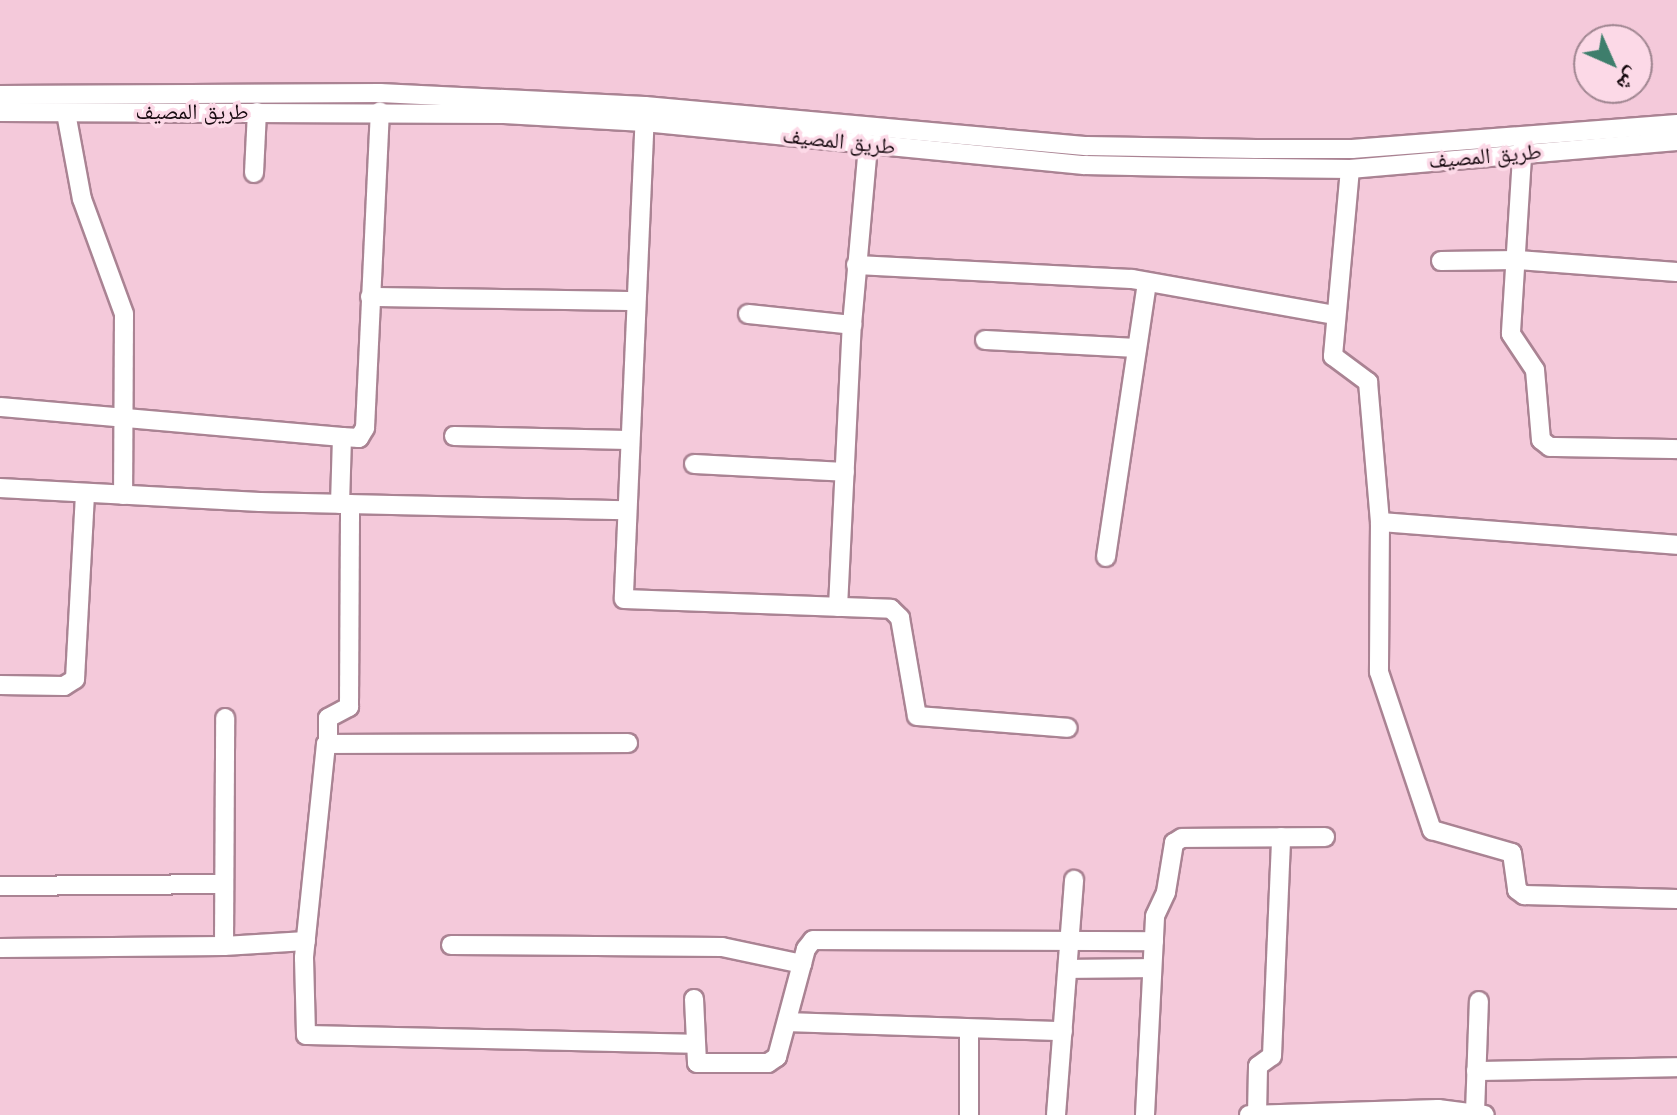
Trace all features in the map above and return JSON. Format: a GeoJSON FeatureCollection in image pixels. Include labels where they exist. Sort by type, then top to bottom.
{"type":"FeatureCollection","features":[{"type":"Feature","properties":{"kind":"street","name":"طريق المصيف"},"geometry":{"type":"LineString","coordinates":[[0,95],[380,93],[1087,146],[1352,149],[1677,141]]}},
{"type":"Feature","properties":{"kind":"street"},"geometry":{"type":"LineString","coordinates":[[0,407],[359,438],[365,428],[380,111]]}},
{"type":"Feature","properties":{"kind":"street","name":"طريق المصيف"},"geometry":{"type":"LineString","coordinates":[[0,112],[644,114],[868,144],[1084,165],[1350,169],[1677,124]]}},
{"type":"Feature","properties":{"kind":"street"},"geometry":{"type":"LineString","coordinates":[[254,173],[257,112]]}},
{"type":"Feature","properties":{"kind":"street"},"geometry":{"type":"LineString","coordinates":[[66,113],[79,187],[124,314],[123,495]]}},
{"type":"Feature","properties":{"kind":"street"},"geometry":{"type":"LineString","coordinates":[[644,114],[621,591],[627,601],[838,607],[898,614],[917,716],[1068,728]]}},
{"type":"Feature","properties":{"kind":"street"},"geometry":{"type":"LineString","coordinates":[[838,607],[852,325],[868,144]]}},
{"type":"Feature","properties":{"kind":"street"},"geometry":{"type":"LineString","coordinates":[[1523,144],[1511,334],[1535,370],[1544,445],[1677,449]]}},
{"type":"Feature","properties":{"kind":"street"},"geometry":{"type":"LineString","coordinates":[[1350,169],[1335,315],[1335,362],[1360,373],[1368,382],[1380,522],[1379,672],[1432,830],[1512,853],[1517,890],[1524,895],[1677,899]]}},
{"type":"Feature","properties":{"kind":"street"},"geometry":{"type":"LineString","coordinates":[[1441,261],[1518,260],[1677,272]]}},
{"type":"Feature","properties":{"kind":"street"},"geometry":{"type":"LineString","coordinates":[[856,265],[1147,283],[1335,315]]}},
{"type":"Feature","properties":{"kind":"street"},"geometry":{"type":"LineString","coordinates":[[1106,557],[1147,283]]}},
{"type":"Feature","properties":{"kind":"street"},"geometry":{"type":"LineString","coordinates":[[370,297],[635,301]]}},
{"type":"Feature","properties":{"kind":"street"},"geometry":{"type":"LineString","coordinates":[[748,314],[852,325]]}},
{"type":"Feature","properties":{"kind":"street"},"geometry":{"type":"LineString","coordinates":[[985,340],[1137,348]]}},
{"type":"Feature","properties":{"kind":"street"},"geometry":{"type":"LineString","coordinates":[[454,436],[628,440]]}},
{"type":"Feature","properties":{"kind":"street"},"geometry":{"type":"LineString","coordinates":[[342,437],[349,707],[328,718],[306,941],[305,1032],[310,1039],[694,1044]]}},
{"type":"Feature","properties":{"kind":"street"},"geometry":{"type":"LineString","coordinates":[[694,464],[845,472]]}},
{"type":"Feature","properties":{"kind":"street"},"geometry":{"type":"LineString","coordinates":[[0,488],[345,504],[625,510]]}},
{"type":"Feature","properties":{"kind":"street"},"geometry":{"type":"LineString","coordinates":[[0,685],[64,686],[75,679],[85,493]]}},
{"type":"Feature","properties":{"kind":"street"},"geometry":{"type":"LineString","coordinates":[[1380,522],[1677,545]]}},
{"type":"Feature","properties":{"kind":"street"},"geometry":{"type":"LineString","coordinates":[[224,946],[225,718]]}},
{"type":"Feature","properties":{"kind":"street"},"geometry":{"type":"LineString","coordinates":[[328,742],[628,743]]}},
{"type":"Feature","properties":{"kind":"street"},"geometry":{"type":"LineString","coordinates":[[1281,837],[1272,1056],[1258,1066],[1259,1115],[1480,1114],[1476,1071],[1479,1001]]}},
{"type":"Feature","properties":{"kind":"street"},"geometry":{"type":"LineString","coordinates":[[1145,1115],[1157,907],[1166,892],[1176,839],[1325,837]]}},
{"type":"Feature","properties":{"kind":"street"},"geometry":{"type":"LineString","coordinates":[[1056,1115],[1074,880]]}},
{"type":"Feature","properties":{"kind":"street"},"geometry":{"type":"LineString","coordinates":[[0,886],[224,884]]}},
{"type":"Feature","properties":{"kind":"street"},"geometry":{"type":"LineString","coordinates":[[694,999],[694,1044],[700,1065],[772,1062],[787,1022],[802,964],[813,940],[1154,941]]}},
{"type":"Feature","properties":{"kind":"street"},"geometry":{"type":"LineString","coordinates":[[0,948],[224,946],[306,941]]}},
{"type":"Feature","properties":{"kind":"street"},"geometry":{"type":"LineString","coordinates":[[451,945],[722,947],[802,964]]}},
{"type":"Feature","properties":{"kind":"street"},"geometry":{"type":"LineString","coordinates":[[1069,969],[1152,968]]}},
{"type":"Feature","properties":{"kind":"street"},"geometry":{"type":"LineString","coordinates":[[787,1022],[969,1031],[1063,1031]]}},
{"type":"Feature","properties":{"kind":"street"},"geometry":{"type":"LineString","coordinates":[[969,1031],[969,1115]]}},
{"type":"Feature","properties":{"kind":"street"},"geometry":{"type":"LineString","coordinates":[[1476,1071],[1677,1067]]}}]}
